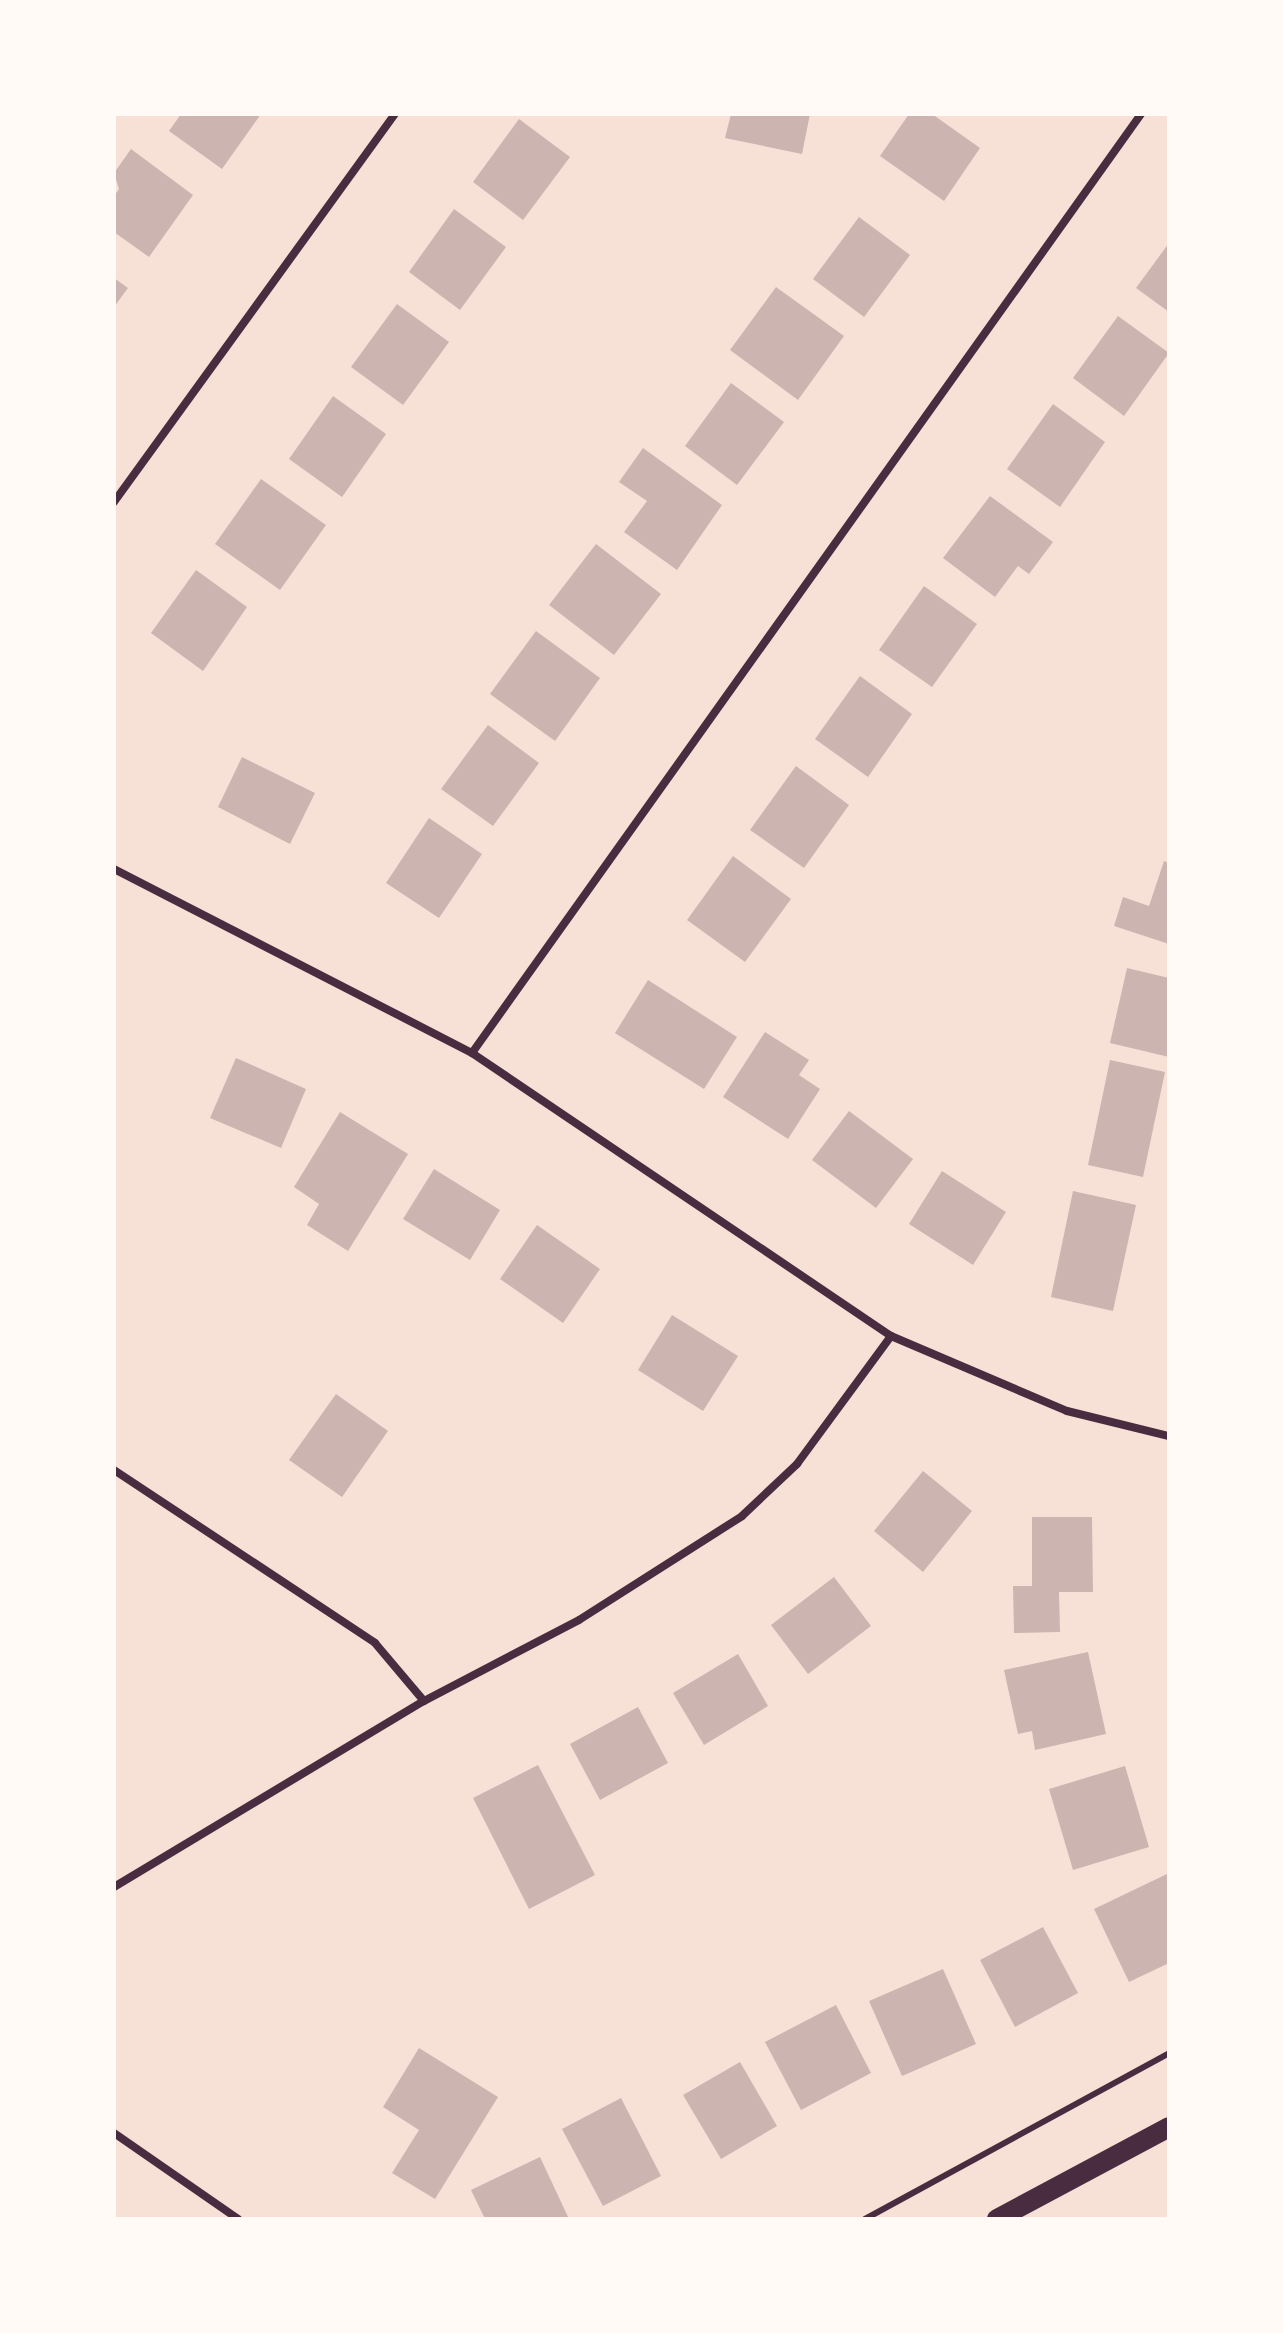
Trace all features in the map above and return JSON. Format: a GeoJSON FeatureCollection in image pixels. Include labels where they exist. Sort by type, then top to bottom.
{"type":"FeatureCollection","features":[{"type":"Feature","properties":{"kind":"main road"},"geometry":{"type":"LineString","coordinates":[[997,2219],[1169,2127]]}},
{"type":"Feature","properties":{"kind":"street"},"geometry":{"type":"LineString","coordinates":[[114,502],[395,114]]}},
{"type":"Feature","properties":{"kind":"street"},"geometry":{"type":"LineString","coordinates":[[472,1053],[1141,114]]}},
{"type":"Feature","properties":{"kind":"street"},"geometry":{"type":"LineString","coordinates":[[114,869],[472,1053],[891,1336],[1067,1411],[1169,1436]]}},
{"type":"Feature","properties":{"kind":"street"},"geometry":{"type":"LineString","coordinates":[[114,1887],[424,1701],[579,1620],[742,1516],[797,1464],[891,1336]]}},
{"type":"Feature","properties":{"kind":"street"},"geometry":{"type":"LineString","coordinates":[[114,1470],[375,1643],[424,1701]]}},
{"type":"Feature","properties":{"kind":"street"},"geometry":{"type":"LineString","coordinates":[[114,2133],[238,2219]]}},
{"type":"Feature","properties":{"kind":"lane"},"geometry":{"type":"LineString","coordinates":[[865,2219],[1169,2053]]}},
{"type":"Feature","properties":{"kind":"building"},"geometry":{"type":"Polygon","coordinates":[[[181,114],[261,114],[222,169],[169,131],[181,114]]]}},
{"type":"Feature","properties":{"kind":"building"},"geometry":{"type":"Polygon","coordinates":[[[731,114],[810,114],[802,154],[725,138],[731,114]]]}},
{"type":"Feature","properties":{"kind":"building"},"geometry":{"type":"Polygon","coordinates":[[[909,114],[932,114],[980,148],[944,201],[880,156],[909,114]]]}},
{"type":"Feature","properties":{"kind":"building"},"geometry":{"type":"Polygon","coordinates":[[[519,119],[570,157],[523,220],[473,182],[519,119]]]}},
{"type":"Feature","properties":{"kind":"building"},"geometry":{"type":"Polygon","coordinates":[[[131,149],[193,195],[149,257],[114,232],[114,196],[119,189],[114,173],[131,149]]]}},
{"type":"Feature","properties":{"kind":"building"},"geometry":{"type":"Polygon","coordinates":[[[454,209],[506,247],[460,310],[409,272],[454,209]]]}},
{"type":"Feature","properties":{"kind":"building"},"geometry":{"type":"Polygon","coordinates":[[[859,217],[910,255],[864,317],[813,279],[859,217]]]}},
{"type":"Feature","properties":{"kind":"building"},"geometry":{"type":"Polygon","coordinates":[[[1169,243],[1169,312],[1136,288],[1169,243]]]}},
{"type":"Feature","properties":{"kind":"building"},"geometry":{"type":"Polygon","coordinates":[[[114,278],[128,288],[114,307],[114,278]]]}},
{"type":"Feature","properties":{"kind":"building"},"geometry":{"type":"Polygon","coordinates":[[[776,287],[844,336],[798,400],[730,350],[776,287]]]}},
{"type":"Feature","properties":{"kind":"building"},"geometry":{"type":"Polygon","coordinates":[[[397,304],[449,342],[403,405],[351,367],[397,304]]]}},
{"type":"Feature","properties":{"kind":"building"},"geometry":{"type":"Polygon","coordinates":[[[1118,316],[1169,353],[1124,416],[1073,378],[1118,316]]]}},
{"type":"Feature","properties":{"kind":"building"},"geometry":{"type":"Polygon","coordinates":[[[731,383],[784,422],[737,485],[685,446],[731,383]]]}},
{"type":"Feature","properties":{"kind":"building"},"geometry":{"type":"Polygon","coordinates":[[[333,396],[386,434],[342,497],[289,459],[333,396]]]}},
{"type":"Feature","properties":{"kind":"building"},"geometry":{"type":"Polygon","coordinates":[[[1053,404],[1105,442],[1060,507],[1007,469],[1053,404]]]}},
{"type":"Feature","properties":{"kind":"building"},"geometry":{"type":"Polygon","coordinates":[[[643,448],[722,505],[677,570],[624,532],[647,501],[619,482],[643,448]]]}},
{"type":"Feature","properties":{"kind":"building"},"geometry":{"type":"Polygon","coordinates":[[[261,479],[326,525],[280,590],[215,544],[261,479]]]}},
{"type":"Feature","properties":{"kind":"building"},"geometry":{"type":"Polygon","coordinates":[[[990,496],[1053,542],[1029,574],[1018,566],[995,597],[943,558],[990,496]]]}},
{"type":"Feature","properties":{"kind":"building"},"geometry":{"type":"Polygon","coordinates":[[[596,544],[661,594],[614,655],[549,605],[596,544]]]}},
{"type":"Feature","properties":{"kind":"building"},"geometry":{"type":"Polygon","coordinates":[[[196,570],[247,607],[203,671],[151,633],[196,570]]]}},
{"type":"Feature","properties":{"kind":"building"},"geometry":{"type":"Polygon","coordinates":[[[924,586],[977,624],[932,687],[879,650],[924,586]]]}},
{"type":"Feature","properties":{"kind":"building"},"geometry":{"type":"Polygon","coordinates":[[[536,631],[600,678],[555,741],[490,694],[536,631]]]}},
{"type":"Feature","properties":{"kind":"building"},"geometry":{"type":"Polygon","coordinates":[[[860,676],[912,714],[868,777],[815,739],[860,676]]]}},
{"type":"Feature","properties":{"kind":"building"},"geometry":{"type":"Polygon","coordinates":[[[488,725],[539,763],[493,826],[441,789],[488,725]]]}},
{"type":"Feature","properties":{"kind":"building"},"geometry":{"type":"Polygon","coordinates":[[[242,757],[315,793],[290,844],[218,807],[242,757]]]}},
{"type":"Feature","properties":{"kind":"building"},"geometry":{"type":"Polygon","coordinates":[[[796,766],[849,805],[804,868],[750,830],[796,766]]]}},
{"type":"Feature","properties":{"kind":"building"},"geometry":{"type":"Polygon","coordinates":[[[429,818],[482,854],[439,918],[386,883],[429,818]]]}},
{"type":"Feature","properties":{"kind":"building"},"geometry":{"type":"Polygon","coordinates":[[[733,856],[791,899],[745,962],[687,920],[733,856]]]}},
{"type":"Feature","properties":{"kind":"building"},"geometry":{"type":"Polygon","coordinates":[[[1164,861],[1169,863],[1169,944],[1114,926],[1123,897],[1149,906],[1164,861]]]}},
{"type":"Feature","properties":{"kind":"building"},"geometry":{"type":"Polygon","coordinates":[[[1127,968],[1169,978],[1169,1057],[1110,1043],[1127,968]]]}},
{"type":"Feature","properties":{"kind":"building"},"geometry":{"type":"Polygon","coordinates":[[[648,980],[737,1037],[704,1089],[615,1033],[648,980]]]}},
{"type":"Feature","properties":{"kind":"building"},"geometry":{"type":"Polygon","coordinates":[[[765,1032],[809,1060],[799,1075],[820,1089],[788,1139],[723,1097],[765,1032]]]}},
{"type":"Feature","properties":{"kind":"building"},"geometry":{"type":"Polygon","coordinates":[[[236,1058],[306,1089],[281,1148],[210,1118],[236,1058]]]}},
{"type":"Feature","properties":{"kind":"building"},"geometry":{"type":"Polygon","coordinates":[[[1110,1060],[1165,1072],[1143,1177],[1088,1165],[1110,1060]]]}},
{"type":"Feature","properties":{"kind":"building"},"geometry":{"type":"Polygon","coordinates":[[[849,1111],[913,1159],[876,1208],[812,1160],[849,1111]]]}},
{"type":"Feature","properties":{"kind":"building"},"geometry":{"type":"Polygon","coordinates":[[[340,1112],[408,1154],[348,1251],[307,1225],[319,1204],[294,1187],[340,1112]]]}},
{"type":"Feature","properties":{"kind":"building"},"geometry":{"type":"Polygon","coordinates":[[[434,1169],[500,1210],[470,1260],[403,1219],[434,1169]]]}},
{"type":"Feature","properties":{"kind":"building"},"geometry":{"type":"Polygon","coordinates":[[[942,1171],[1006,1212],[973,1265],[909,1224],[942,1171]]]}},
{"type":"Feature","properties":{"kind":"building"},"geometry":{"type":"Polygon","coordinates":[[[1073,1191],[1136,1205],[1113,1311],[1051,1297],[1073,1191]]]}},
{"type":"Feature","properties":{"kind":"building"},"geometry":{"type":"Polygon","coordinates":[[[537,1225],[600,1269],[563,1323],[500,1279],[537,1225]]]}},
{"type":"Feature","properties":{"kind":"building"},"geometry":{"type":"Polygon","coordinates":[[[672,1315],[738,1356],[703,1411],[638,1370],[672,1315]]]}},
{"type":"Feature","properties":{"kind":"building"},"geometry":{"type":"Polygon","coordinates":[[[336,1394],[388,1431],[342,1497],[289,1460],[336,1394]]]}},
{"type":"Feature","properties":{"kind":"building"},"geometry":{"type":"Polygon","coordinates":[[[923,1471],[972,1511],[923,1572],[874,1531],[923,1471]]]}},
{"type":"Feature","properties":{"kind":"building"},"geometry":{"type":"Polygon","coordinates":[[[1032,1517],[1092,1517],[1093,1592],[1059,1592],[1060,1632],[1014,1633],[1013,1586],[1032,1586],[1032,1517]]]}},
{"type":"Feature","properties":{"kind":"building"},"geometry":{"type":"Polygon","coordinates":[[[834,1577],[871,1626],[808,1674],[771,1625],[834,1577]]]}},
{"type":"Feature","properties":{"kind":"building"},"geometry":{"type":"Polygon","coordinates":[[[1088,1652],[1106,1734],[1035,1750],[1032,1731],[1018,1734],[1004,1670],[1088,1652]]]}},
{"type":"Feature","properties":{"kind":"building"},"geometry":{"type":"Polygon","coordinates":[[[738,1654],[768,1706],[704,1745],[673,1693],[738,1654]]]}},
{"type":"Feature","properties":{"kind":"building"},"geometry":{"type":"Polygon","coordinates":[[[638,1707],[668,1763],[600,1800],[570,1744],[638,1707]]]}},
{"type":"Feature","properties":{"kind":"building"},"geometry":{"type":"Polygon","coordinates":[[[538,1765],[595,1875],[529,1909],[473,1798],[538,1765]]]}},
{"type":"Feature","properties":{"kind":"building"},"geometry":{"type":"Polygon","coordinates":[[[1125,1766],[1149,1847],[1073,1870],[1049,1789],[1125,1766]]]}},
{"type":"Feature","properties":{"kind":"building"},"geometry":{"type":"Polygon","coordinates":[[[1169,1873],[1169,1963],[1129,1982],[1094,1909],[1169,1873]]]}},
{"type":"Feature","properties":{"kind":"building"},"geometry":{"type":"Polygon","coordinates":[[[1043,1927],[1078,1993],[1015,2027],[980,1960],[1043,1927]]]}},
{"type":"Feature","properties":{"kind":"building"},"geometry":{"type":"Polygon","coordinates":[[[943,1969],[976,2044],[902,2076],[869,2001],[943,1969]]]}},
{"type":"Feature","properties":{"kind":"building"},"geometry":{"type":"Polygon","coordinates":[[[836,2005],[871,2073],[801,2110],[765,2042],[836,2005]]]}},
{"type":"Feature","properties":{"kind":"building"},"geometry":{"type":"Polygon","coordinates":[[[419,2048],[498,2097],[435,2199],[392,2173],[419,2130],[383,2107],[419,2048]]]}},
{"type":"Feature","properties":{"kind":"building"},"geometry":{"type":"Polygon","coordinates":[[[740,2062],[777,2126],[721,2159],[683,2095],[740,2062]]]}},
{"type":"Feature","properties":{"kind":"building"},"geometry":{"type":"Polygon","coordinates":[[[621,2098],[661,2176],[603,2206],[562,2129],[621,2098]]]}},
{"type":"Feature","properties":{"kind":"building"},"geometry":{"type":"Polygon","coordinates":[[[540,2157],[569,2219],[485,2219],[471,2190],[540,2157]]]}}]}
